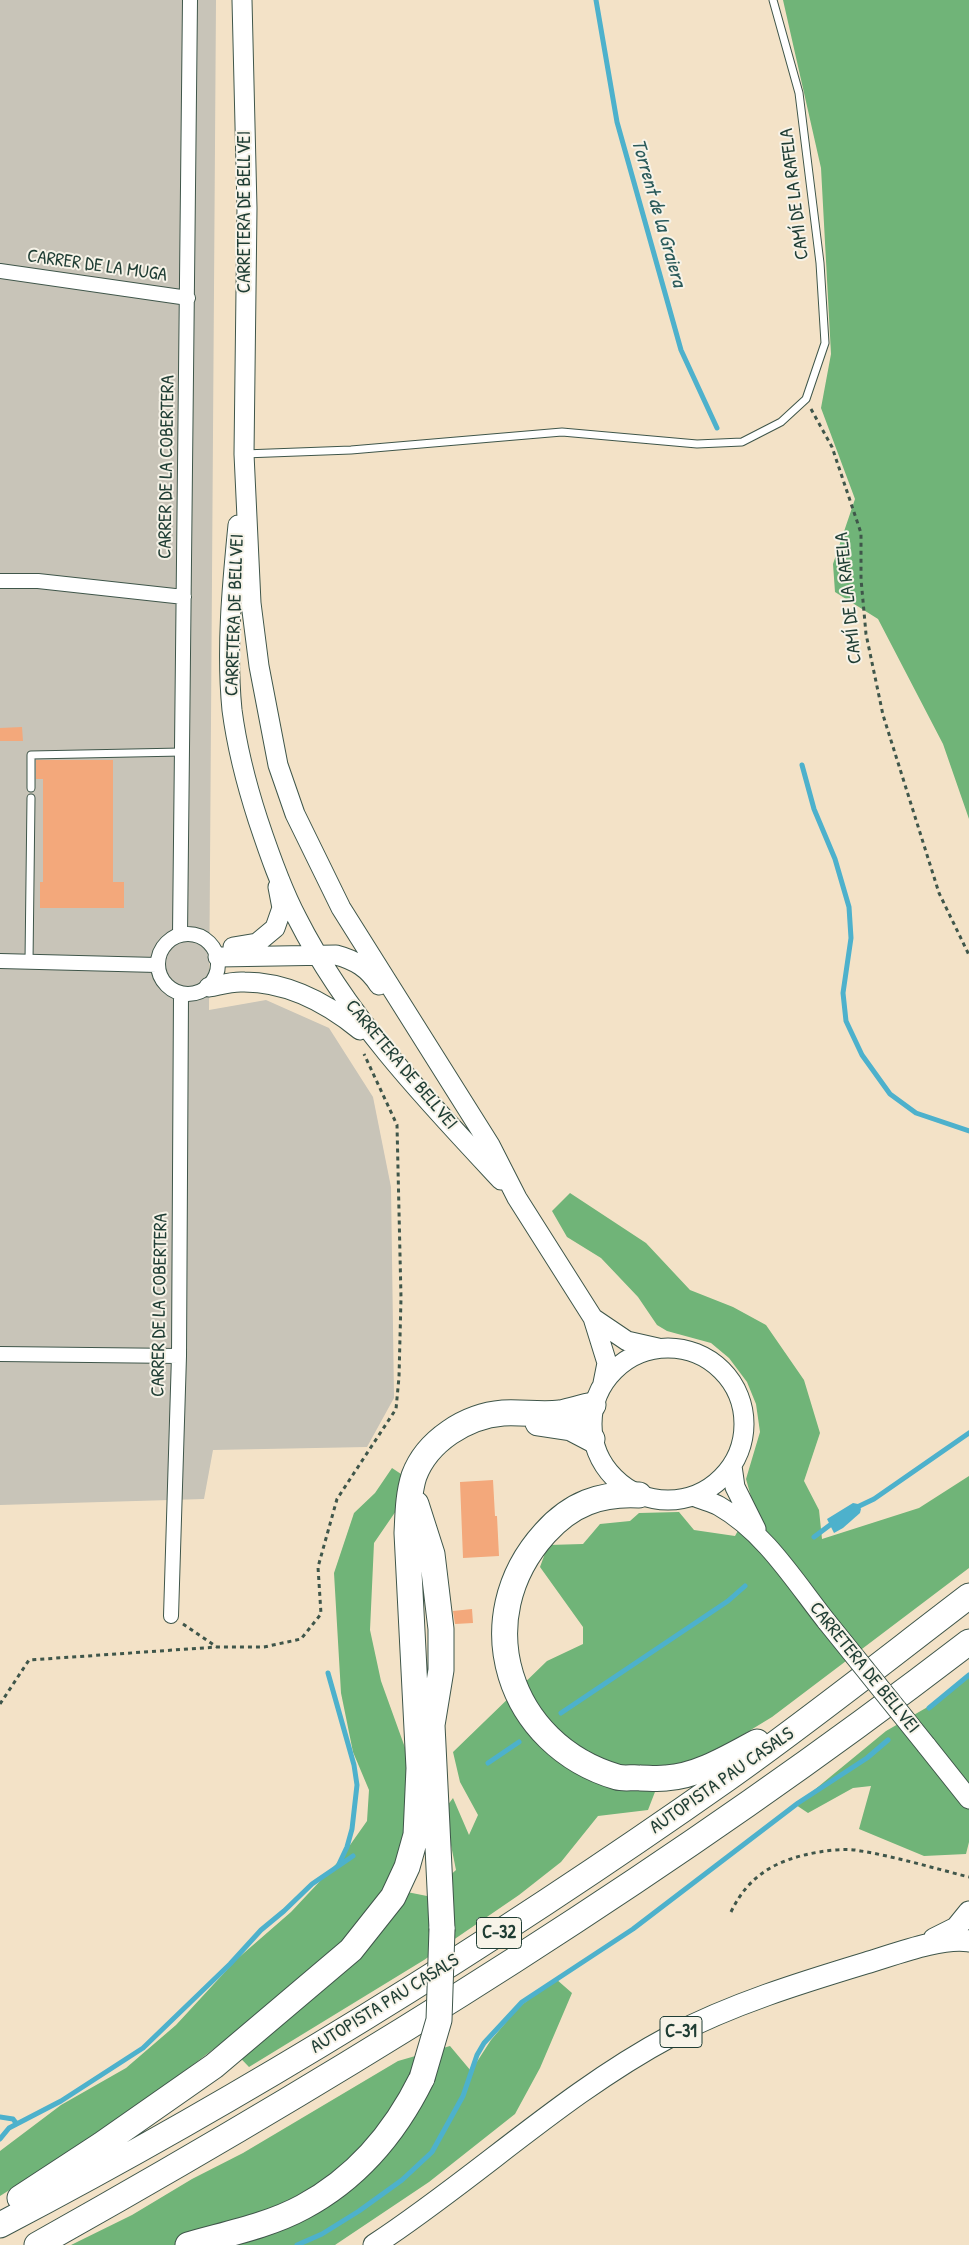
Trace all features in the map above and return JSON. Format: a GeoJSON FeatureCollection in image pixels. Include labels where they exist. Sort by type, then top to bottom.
{"type":"FeatureCollection","features":[{"type":"Feature","properties":{"kind":"highway"},"geometry":{"type":"LineString","coordinates":[[0,2213],[214,2066],[351,1950],[378,1919],[393,1898],[407,1867],[416,1836],[419,1768],[407,1533],[408,1501],[415,1476],[427,1453],[442,1438],[459,1426],[483,1416],[502,1413],[559,1413],[598,1394]]}},
{"type":"Feature","properties":{"kind":"highway"},"geometry":{"type":"LineString","coordinates":[[188,2245],[268,2221],[302,2207],[336,2186],[364,2163],[390,2134],[409,2105],[422,2078],[439,2020],[442,1929],[432,1725],[441,1670],[440,1629],[432,1554],[416,1507],[422,1479],[445,1447],[462,1434],[487,1424],[528,1422],[553,1424],[571,1428],[592,1439]]}},
{"type":"Feature","properties":{"kind":"highway"},"geometry":{"type":"LineString","coordinates":[[638,1495],[617,1494],[594,1498],[570,1512],[552,1526],[524,1560],[508,1600],[505,1620],[506,1644],[508,1668],[518,1695],[533,1719],[546,1735],[563,1750],[578,1760],[618,1777],[668,1778],[706,1768],[770,1734],[799,1726]]}},
{"type":"Feature","properties":{"kind":"highway","name":"AUTOPISTA PAU CASALS"},"geometry":{"type":"LineString","coordinates":[[0,2225],[92,2177],[251,2086],[405,1993],[585,1876],[728,1778],[969,1596]]}},
{"type":"Feature","properties":{"kind":"highway","name":"AUTOPISTA PAU CASALS"},"geometry":{"type":"LineString","coordinates":[[37,2245],[276,2108],[392,2038],[563,1929],[754,1800],[969,1642]]}},
{"type":"Feature","properties":{"kind":"main road","name":"CARRETERA DE BELLVEI"},"geometry":{"type":"LineString","coordinates":[[242,0],[246,208],[244,454],[251,603],[262,684],[278,765],[295,814],[341,908],[490,1145],[518,1198],[593,1318],[607,1363],[598,1394]]}},
{"type":"Feature","properties":{"kind":"main road","name":"CARRETERA DE BELLVEI"},"geometry":{"type":"LineString","coordinates":[[244,454],[232,590],[230,664],[232,709],[241,768],[268,850],[296,918],[334,983],[380,1046],[518,1198]]}},
{"type":"Feature","properties":{"kind":"main road"},"geometry":{"type":"LineString","coordinates":[[216,951],[257,944],[274,928],[282,908],[268,850]]}},
{"type":"Feature","properties":{"kind":"main road"},"geometry":{"type":"LineString","coordinates":[[216,951],[336,955],[353,959],[374,977],[410,1036],[435,1059]]}},
{"type":"Feature","properties":{"kind":"main road"},"geometry":{"type":"LineString","coordinates":[[209,987],[243,982],[278,986],[311,996],[341,1014],[380,1046]]}},
{"type":"Feature","properties":{"kind":"main road","name":"CARRETERA DE BELLVEI"},"geometry":{"type":"LineString","coordinates":[[593,1318],[627,1341],[658,1348]]}},
{"type":"Feature","properties":{"kind":"main road"},"geometry":{"type":"LineString","coordinates":[[658,1348],[690,1350],[717,1365],[741,1398],[745,1432],[740,1451],[732,1466],[715,1485],[694,1496],[662,1501],[638,1495],[615,1480],[601,1462],[592,1439],[598,1394],[627,1359],[658,1348]]}},
{"type":"Feature","properties":{"kind":"main road","name":"CARRETERA DE BELLVEI"},"geometry":{"type":"LineString","coordinates":[[732,1466],[735,1487],[765,1545]]}},
{"type":"Feature","properties":{"kind":"main road","name":"CARRETERA DE BELLVEI"},"geometry":{"type":"LineString","coordinates":[[694,1496],[719,1506],[739,1520],[765,1545],[967,1794]]}},
{"type":"Feature","properties":{"kind":"main road","name":"C-31"},"geometry":{"type":"LineString","coordinates":[[919,1947],[956,1928],[969,1912]]}},
{"type":"Feature","properties":{"kind":"main road","name":"C-31"},"geometry":{"type":"LineString","coordinates":[[374,2245],[427,2208],[540,2121],[624,2064],[671,2037],[747,2003],[837,1972],[919,1947],[960,1939],[969,1941]]}},
{"type":"Feature","properties":{"kind":"street","name":"CARRER DE LA COBERTERA"},"geometry":{"type":"LineString","coordinates":[[180,934],[190,0]]}},
{"type":"Feature","properties":{"kind":"street","name":"CARRER DE LA MUGA"},"geometry":{"type":"LineString","coordinates":[[0,271],[188,298]]}},
{"type":"Feature","properties":{"kind":"street"},"geometry":{"type":"LineString","coordinates":[[0,581],[38,581],[184,597]]}},
{"type":"Feature","properties":{"kind":"street"},"geometry":{"type":"LineString","coordinates":[[180,934],[196,934],[216,951],[219,968],[215,979],[209,987],[191,994],[181,994],[170,989],[163,981],[157,964],[164,946],[169,940],[180,934]]}},
{"type":"Feature","properties":{"kind":"street"},"geometry":{"type":"LineString","coordinates":[[0,961],[157,964]]}},
{"type":"Feature","properties":{"kind":"street","name":"CARRER DE LA COBERTERA"},"geometry":{"type":"LineString","coordinates":[[171,1616],[179,1356],[181,994]]}},
{"type":"Feature","properties":{"kind":"street"},"geometry":{"type":"LineString","coordinates":[[0,1354],[179,1356]]}},
{"type":"Feature","properties":{"kind":"lane","name":"CAMÍ DE LA RAFELA"},"geometry":{"type":"LineString","coordinates":[[773,0],[799,93],[820,263],[826,344],[806,399]]}},
{"type":"Feature","properties":{"kind":"lane"},"geometry":{"type":"LineString","coordinates":[[244,454],[351,450],[562,432],[712,443],[742,442],[781,422],[806,399]]}},
{"type":"Feature","properties":{"kind":"lane"},"geometry":{"type":"LineString","coordinates":[[31,788],[31,755],[182,752]]}},
{"type":"Feature","properties":{"kind":"lane"},"geometry":{"type":"LineString","coordinates":[[30,961],[31,798]]}},
{"type":"Feature","properties":{"kind":"path","name":"CAMÍ DE LA RAFELA"},"geometry":{"type":"LineString","coordinates":[[806,399],[832,448],[861,533],[866,634],[883,715],[938,893],[969,955]]}},
{"type":"Feature","properties":{"kind":"path"},"geometry":{"type":"LineString","coordinates":[[0,1704],[29,1660],[217,1647],[264,1647],[301,1639],[321,1614],[318,1567],[338,1499],[396,1409],[401,1298],[397,1125],[361,1047]]}},
{"type":"Feature","properties":{"kind":"path"},"geometry":{"type":"LineString","coordinates":[[171,1616],[217,1647]]}},
{"type":"Feature","properties":{"kind":"path"},"geometry":{"type":"LineString","coordinates":[[731,1912],[738,1896],[753,1880],[766,1870],[784,1860],[834,1850],[860,1850],[969,1877]]}},
{"type":"Feature","properties":{"kind":"shaded area"},"geometry":{"type":"Polygon","coordinates":[[[0,0],[216,0],[209,1010],[266,1000],[329,1028],[373,1097],[391,1187],[394,1398],[367,1447],[213,1450],[204,1499],[0,1505],[0,0]]]}},
{"type":"Feature","properties":{"kind":"green space"},"geometry":{"type":"Polygon","coordinates":[[[783,0],[969,0],[969,819],[943,744],[878,619],[835,592],[833,564],[855,499],[821,408],[831,354],[821,168],[783,0]]]}},
{"type":"Feature","properties":{"kind":"green space"},"geometry":{"type":"Polygon","coordinates":[[[570,1193],[646,1243],[690,1290],[733,1307],[766,1325],[804,1380],[820,1433],[804,1481],[819,1510],[822,1539],[919,1508],[969,1476],[969,1568],[772,1717],[731,1742],[693,1760],[665,1766],[648,1810],[598,1816],[561,1862],[519,1895],[424,1960],[249,2067],[224,2041],[114,2122],[0,2196],[0,2151],[61,2105],[126,2068],[176,2025],[237,1959],[291,1912],[338,1862],[367,1821],[369,1790],[353,1752],[341,1693],[334,1573],[354,1513],[375,1493],[392,1468],[404,1476],[398,1508],[374,1543],[370,1630],[381,1681],[408,1756],[407,1892],[427,1896],[456,1870],[444,1810],[453,1798],[469,1835],[478,1815],[460,1782],[453,1752],[547,1661],[583,1644],[583,1627],[540,1567],[548,1545],[583,1544],[600,1524],[630,1521],[639,1513],[679,1512],[694,1530],[735,1536],[753,1504],[746,1479],[760,1432],[756,1404],[747,1382],[729,1358],[711,1343],[667,1331],[657,1325],[638,1297],[601,1258],[567,1237],[552,1211],[570,1193]]]}},
{"type":"Feature","properties":{"kind":"green space"},"geometry":{"type":"Polygon","coordinates":[[[969,1677],[969,1842],[966,1854],[924,1856],[859,1829],[871,1786],[853,1788],[808,1813],[796,1805],[886,1731],[938,1701],[969,1677]]]}},
{"type":"Feature","properties":{"kind":"green space"},"geometry":{"type":"Polygon","coordinates":[[[556,1979],[572,1993],[540,2068],[515,2114],[429,2182],[335,2245],[71,2245],[132,2215],[192,2179],[243,2153],[398,2061],[450,2046],[471,2071],[491,2040],[519,2007],[556,1979]]]}},
{"type":"Feature","properties":{"kind":"water"},"geometry":{"type":"Polygon","coordinates":[[[853,1503],[858,1504],[861,1509],[860,1513],[843,1528],[834,1533],[827,1519],[853,1503]]]}},
{"type":"Feature","properties":{"kind":"building"},"geometry":{"type":"Polygon","coordinates":[[[22,727],[23,741],[0,741],[0,728],[22,727]]]}},
{"type":"Feature","properties":{"kind":"building"},"geometry":{"type":"Polygon","coordinates":[[[36,760],[113,760],[113,882],[124,882],[124,908],[40,908],[40,882],[43,882],[43,779],[36,779],[36,760]]]}},
{"type":"Feature","properties":{"kind":"building"},"geometry":{"type":"Polygon","coordinates":[[[493,1480],[499,1556],[463,1558],[460,1482],[493,1480]]]}},
{"type":"Feature","properties":{"kind":"building"},"geometry":{"type":"Polygon","coordinates":[[[472,1609],[473,1623],[455,1624],[453,1611],[472,1609]]]}},
{"type":"Feature","properties":{"kind":"waterway","name":"Torrent de la Graiera"},"geometry":{"type":"LineString","coordinates":[[596,0],[617,122],[681,350],[717,428]]}},
{"type":"Feature","properties":{"kind":"waterway","name":"Torrent de la Graiera"},"geometry":{"type":"LineString","coordinates":[[802,765],[814,809],[835,859],[849,907],[851,938],[843,993],[846,1021],[862,1055],[890,1094],[916,1113],[969,1131]]}},
{"type":"Feature","properties":{"kind":"waterway"},"geometry":{"type":"LineString","coordinates":[[853,1509],[874,1499],[969,1433]]}},
{"type":"Feature","properties":{"kind":"waterway"},"geometry":{"type":"LineString","coordinates":[[814,1537],[834,1522]]}},
{"type":"Feature","properties":{"kind":"waterway"},"geometry":{"type":"LineString","coordinates":[[561,1713],[728,1601],[745,1586]]}},
{"type":"Feature","properties":{"kind":"waterway"},"geometry":{"type":"LineString","coordinates":[[328,1673],[354,1765],[357,1785],[352,1829],[347,1847],[339,1864]]}},
{"type":"Feature","properties":{"kind":"waterway"},"geometry":{"type":"LineString","coordinates":[[929,1708],[969,1675]]}},
{"type":"Feature","properties":{"kind":"waterway"},"geometry":{"type":"LineString","coordinates":[[297,2245],[322,2234],[359,2211],[402,2180],[432,2152],[463,2096],[477,2055],[484,2043],[522,2002],[633,1929],[798,1803],[867,1758],[888,1740]]}},
{"type":"Feature","properties":{"kind":"waterway"},"geometry":{"type":"LineString","coordinates":[[488,1763],[519,1742]]}},
{"type":"Feature","properties":{"kind":"waterway"},"geometry":{"type":"LineString","coordinates":[[0,2139],[9,2128],[61,2101],[143,2048],[230,1964],[261,1930],[312,1884],[353,1856]]}},
{"type":"Feature","properties":{"kind":"waterway"},"geometry":{"type":"LineString","coordinates":[[0,2117],[13,2119],[16,2123]]}}]}
